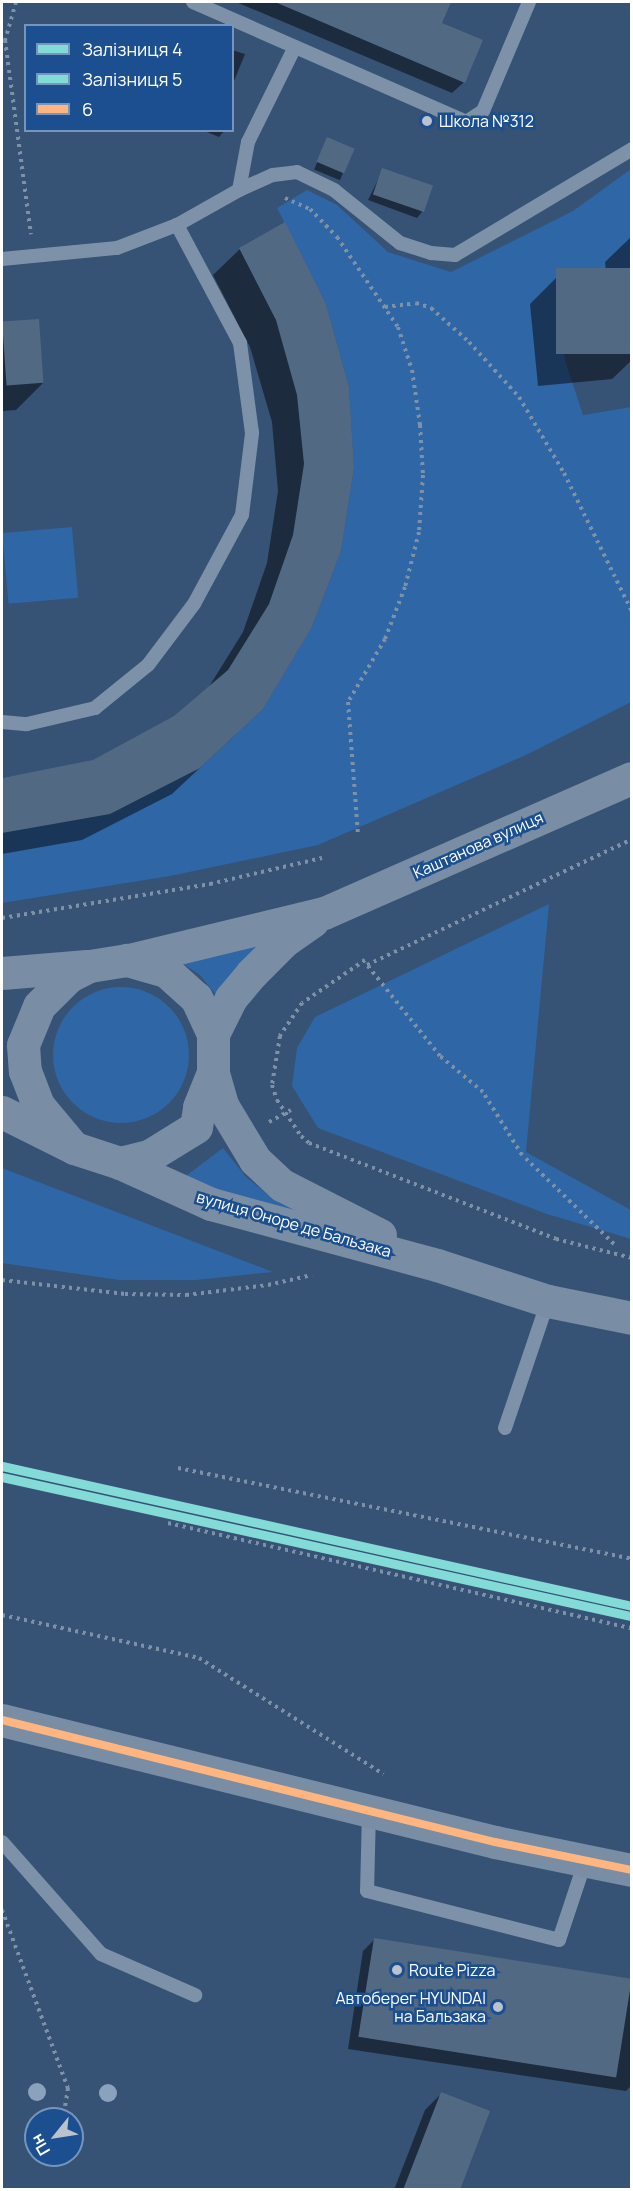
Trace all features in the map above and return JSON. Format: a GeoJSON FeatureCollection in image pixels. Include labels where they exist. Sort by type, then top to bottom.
{"type":"FeatureCollection","features":[{"type":"Feature","properties":{"kind":"street","name":"Каштанова вулиця"},"geometry":{"type":"LineString","coordinates":[[127,960],[324,913],[632,777]]}},
{"type":"Feature","properties":{"kind":"street","name":"Каштанова вулиця"},"geometry":{"type":"LineString","coordinates":[[213,1035],[231,998],[251,974],[284,942],[324,913]]}},
{"type":"Feature","properties":{"kind":"street"},"geometry":{"type":"LineString","coordinates":[[2,973],[89,966],[127,960],[166,971],[182,983],[202,1006],[213,1035],[213,1073],[199,1107],[195,1127],[149,1156],[120,1163],[74,1148],[2,1112]]}},
{"type":"Feature","properties":{"kind":"street"},"geometry":{"type":"LineString","coordinates":[[74,1148],[38,1105],[25,1071],[23,1045],[39,1006],[69,976],[89,966]]}},
{"type":"Feature","properties":{"kind":"street","name":"вулиця Оноре де Бальзака"},"geometry":{"type":"LineString","coordinates":[[213,1073],[222,1105],[242,1141],[282,1185],[437,1265]]}},
{"type":"Feature","properties":{"kind":"street","name":"вулиця Оноре де Бальзака"},"geometry":{"type":"LineString","coordinates":[[120,1163],[211,1204],[437,1265],[548,1301],[632,1318]]}},
{"type":"Feature","properties":{"kind":"street"},"geometry":{"type":"LineString","coordinates":[[2,1720],[369,1811],[585,1862],[632,1870]]}},
{"type":"Feature","properties":{"kind":"lane"},"geometry":{"type":"LineString","coordinates":[[193,2],[466,122],[483,111],[529,2]]}},
{"type":"Feature","properties":{"kind":"lane"},"geometry":{"type":"LineString","coordinates":[[239,190],[248,142],[296,47]]}},
{"type":"Feature","properties":{"kind":"lane"},"geometry":{"type":"LineString","coordinates":[[2,259],[117,248],[177,225],[239,190],[273,175],[297,172],[334,190],[400,243],[431,253],[455,255],[632,149]]}},
{"type":"Feature","properties":{"kind":"lane"},"geometry":{"type":"LineString","coordinates":[[2,723],[27,724],[95,708],[148,665],[194,604],[242,515],[252,433],[240,343],[177,225]]}},
{"type":"Feature","properties":{"kind":"lane"},"geometry":{"type":"LineString","coordinates":[[505,1428],[548,1301]]}},
{"type":"Feature","properties":{"kind":"lane"},"geometry":{"type":"LineString","coordinates":[[369,1811],[366,1891],[559,1940],[585,1862]]}},
{"type":"Feature","properties":{"kind":"lane"},"geometry":{"type":"LineString","coordinates":[[2,1842],[101,1954],[195,1995]]}},
{"type":"Feature","properties":{"kind":"path"},"geometry":{"type":"LineString","coordinates":[[16,2],[5,40],[34,256]]}},
{"type":"Feature","properties":{"kind":"path"},"geometry":{"type":"LineString","coordinates":[[239,190],[289,199],[310,209],[338,237],[398,327],[412,370],[423,475],[419,532],[405,587],[386,639],[348,702],[358,834]]}},
{"type":"Feature","properties":{"kind":"path"},"geometry":{"type":"LineString","coordinates":[[386,307],[416,303],[431,308],[469,342],[519,397],[564,473],[632,612]]}},
{"type":"Feature","properties":{"kind":"path"},"geometry":{"type":"LineString","coordinates":[[614,1244],[522,1155],[483,1092],[441,1056],[367,965],[632,839]]}},
{"type":"Feature","properties":{"kind":"path"},"geometry":{"type":"LineString","coordinates":[[2,918],[210,884],[322,858]]}},
{"type":"Feature","properties":{"kind":"path"},"geometry":{"type":"LineString","coordinates":[[365,960],[302,1003],[280,1036],[272,1085],[286,1113],[309,1143],[555,1239],[632,1258]]}},
{"type":"Feature","properties":{"kind":"path"},"geometry":{"type":"LineString","coordinates":[[263,1125],[291,1110]]}},
{"type":"Feature","properties":{"kind":"path"},"geometry":{"type":"LineString","coordinates":[[2,1280],[33,1286],[186,1295],[268,1286],[312,1275]]}},
{"type":"Feature","properties":{"kind":"path"},"geometry":{"type":"LineString","coordinates":[[178,1468],[632,1559]]}},
{"type":"Feature","properties":{"kind":"path"},"geometry":{"type":"LineString","coordinates":[[168,1523],[632,1628]]}},
{"type":"Feature","properties":{"kind":"path"},"geometry":{"type":"LineString","coordinates":[[2,1615],[199,1658],[383,1774]]}},
{"type":"Feature","properties":{"kind":"path"},"geometry":{"type":"LineString","coordinates":[[2,1910],[68,2088],[65,2107]]}},
{"type":"Feature","properties":{"kind":"shaded area"},"geometry":{"type":"Polygon","coordinates":[[[631,169],[631,268],[556,276],[565,360],[583,415],[631,407],[631,702],[526,755],[318,845],[170,876],[2,903],[2,832],[110,814],[200,768],[263,709],[312,627],[341,551],[354,468],[349,387],[326,304],[277,208],[307,190],[337,205],[388,252],[451,272],[573,211],[631,169]]]}},
{"type":"Feature","properties":{"kind":"shaded area"},"geometry":{"type":"Polygon","coordinates":[[[72,527],[78,598],[8,604],[2,533],[72,527]]]}},
{"type":"Feature","properties":{"kind":"shaded area"},"geometry":{"type":"Polygon","coordinates":[[[549,904],[526,1152],[631,1210],[631,1239],[547,1214],[318,1128],[292,1086],[297,1048],[315,1017],[549,904]]]}},
{"type":"Feature","properties":{"kind":"shaded area"},"geometry":{"type":"Polygon","coordinates":[[[264,941],[215,994],[200,975],[180,962],[264,941]]]}},
{"type":"Feature","properties":{"kind":"shaded area"},"geometry":{"type":"Polygon","coordinates":[[[121,987],[147,992],[169,1007],[184,1029],[189,1055],[184,1081],[169,1103],[147,1118],[121,1123],[95,1118],[73,1103],[58,1081],[53,1055],[58,1029],[73,1007],[95,992],[121,987]]]}},
{"type":"Feature","properties":{"kind":"shaded area"},"geometry":{"type":"Polygon","coordinates":[[[223,1148],[246,1177],[271,1197],[317,1221],[179,1181],[223,1148]]]}},
{"type":"Feature","properties":{"kind":"shaded area"},"geometry":{"type":"Polygon","coordinates":[[[2,1168],[273,1272],[196,1280],[119,1280],[2,1263],[2,1168]]]}},
{"type":"Feature","properties":{"kind":"building"},"geometry":{"type":"Polygon","coordinates":[[[275,2],[451,2],[442,23],[483,40],[465,83],[275,2]]]}},
{"type":"Feature","properties":{"kind":"building"},"geometry":{"type":"Polygon","coordinates":[[[327,137],[355,149],[344,174],[316,162],[327,137]]]}},
{"type":"Feature","properties":{"kind":"building"},"geometry":{"type":"Polygon","coordinates":[[[382,168],[433,186],[424,212],[373,194],[382,168]]]}},
{"type":"Feature","properties":{"kind":"building"},"geometry":{"type":"Polygon","coordinates":[[[285,222],[326,304],[349,387],[354,468],[341,551],[312,627],[263,709],[200,768],[110,814],[2,833],[2,778],[93,760],[174,716],[228,670],[269,604],[293,535],[304,464],[297,395],[276,320],[239,248],[285,222]]]}},
{"type":"Feature","properties":{"kind":"building"},"geometry":{"type":"Polygon","coordinates":[[[556,268],[632,268],[632,354],[556,354],[556,268]]]}},
{"type":"Feature","properties":{"kind":"building"},"geometry":{"type":"Polygon","coordinates":[[[39,319],[43,383],[7,385],[2,322],[39,319]]]}},
{"type":"Feature","properties":{"kind":"building","name":"Автоберег HYUNDAI на Бальзака"},"geometry":{"type":"Polygon","coordinates":[[[374,1938],[632,1979],[616,2078],[358,2037],[374,1938]]]}},
{"type":"Feature","properties":{"kind":"building"},"geometry":{"type":"Polygon","coordinates":[[[441,2092],[490,2111],[460,2190],[403,2190],[441,2092]]]}},
{"type":"Feature","properties":{"kind":"rail line","name":"4"},"geometry":{"type":"LineString","coordinates":[[2,1466],[632,1606]]}},
{"type":"Feature","properties":{"kind":"rail line","name":"5"},"geometry":{"type":"LineString","coordinates":[[2,1477],[630,1616]]}},
{"type":"Feature","properties":{"kind":"transit line","name":"6"},"geometry":{"type":"LineString","coordinates":[[2,1720],[495,1842],[632,1870]]}},
{"type":"Feature","properties":{"kind":"place","name":"Школа №312"},"geometry":{"type":"Point","coordinates":[427,121]}},
{"type":"Feature","properties":{"kind":"place","name":"Route Pizza"},"geometry":{"type":"Point","coordinates":[397,1970]}},
{"type":"Feature","properties":{"kind":"place","name":"Автоберег HYUNDAI на Бальзака"},"geometry":{"type":"Point","coordinates":[498,2007]}}]}
